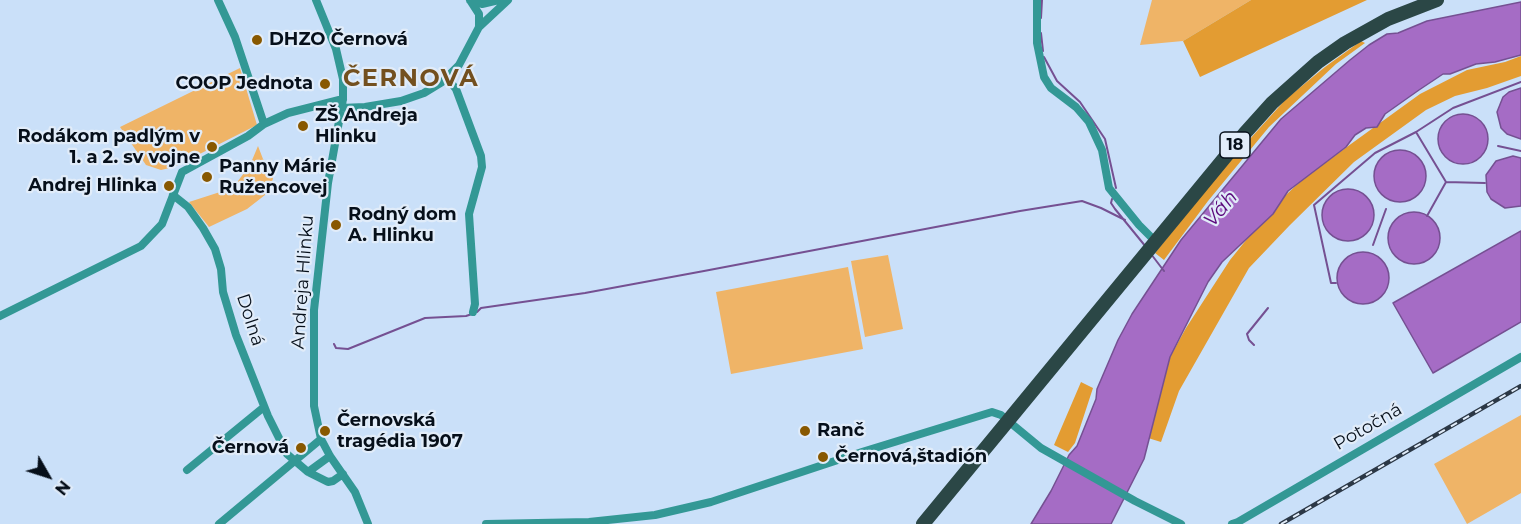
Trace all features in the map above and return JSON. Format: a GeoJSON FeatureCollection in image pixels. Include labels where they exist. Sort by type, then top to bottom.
{"type":"FeatureCollection","features":[{"type":"Feature","properties":{"kind":"main road","name":"18"},"geometry":{"type":"LineString","coordinates":[[923,524],[1150,247],[1272,103],[1311,68],[1345,42],[1388,19],[1437,0]]}},
{"type":"Feature","properties":{"kind":"street"},"geometry":{"type":"LineString","coordinates":[[218,0],[235,37],[264,124]]}},
{"type":"Feature","properties":{"kind":"street","name":"Andreja Hlinku"},"geometry":{"type":"LineString","coordinates":[[316,0],[336,49],[343,79],[342,103],[328,183],[314,310],[314,406],[321,439],[355,492],[368,524]]}},
{"type":"Feature","properties":{"kind":"street"},"geometry":{"type":"LineString","coordinates":[[470,0],[482,4],[499,0]]}},
{"type":"Feature","properties":{"kind":"street"},"geometry":{"type":"LineString","coordinates":[[470,0],[478,14],[479,27]]}},
{"type":"Feature","properties":{"kind":"street"},"geometry":{"type":"LineString","coordinates":[[0,316],[141,246],[162,224],[182,172],[248,136],[264,124],[288,114],[342,103],[365,107],[401,101],[424,93],[442,82],[459,65],[479,27],[508,0]]}},
{"type":"Feature","properties":{"kind":"street"},"geometry":{"type":"LineString","coordinates":[[1037,0],[1037,43],[1044,77],[1051,88],[1076,107],[1089,122],[1102,150],[1109,188],[1139,225],[1150,247]]}},
{"type":"Feature","properties":{"kind":"street"},"geometry":{"type":"LineString","coordinates":[[447,78],[456,89],[481,156],[482,167],[469,214],[475,304],[473,312]]}},
{"type":"Feature","properties":{"kind":"street","name":"Dolná"},"geometry":{"type":"LineString","coordinates":[[173,195],[188,207],[204,228],[214,249],[221,269],[224,292],[236,335],[264,407],[287,453],[294,461]]}},
{"type":"Feature","properties":{"kind":"street","name":"Potočná"},"geometry":{"type":"LineString","coordinates":[[1232,524],[1521,357]]}},
{"type":"Feature","properties":{"kind":"street"},"geometry":{"type":"LineString","coordinates":[[187,470],[264,407]]}},
{"type":"Feature","properties":{"kind":"street"},"geometry":{"type":"LineString","coordinates":[[486,524],[589,522],[655,515],[711,502],[986,413],[1001,415],[1041,448],[1181,524]]}},
{"type":"Feature","properties":{"kind":"street"},"geometry":{"type":"LineString","coordinates":[[219,524],[321,439]]}},
{"type":"Feature","properties":{"kind":"street"},"geometry":{"type":"LineString","coordinates":[[308,471],[330,456]]}},
{"type":"Feature","properties":{"kind":"street"},"geometry":{"type":"LineString","coordinates":[[294,461],[328,482],[343,474]]}},
{"type":"Feature","properties":{"kind":"shaded area"},"geometry":{"type":"Polygon","coordinates":[[[1152,0],[1251,0],[1183,41],[1140,45],[1152,0]]]}},
{"type":"Feature","properties":{"kind":"shaded area"},"geometry":{"type":"Polygon","coordinates":[[[1251,0],[1367,0],[1200,77],[1183,41],[1251,0]]]}},
{"type":"Feature","properties":{"kind":"shaded area"},"geometry":{"type":"Polygon","coordinates":[[[1361,41],[1365,43],[1336,64],[1269,127],[1208,201],[1164,260],[1155,253],[1221,171],[1286,99],[1361,41]]]}},
{"type":"Feature","properties":{"kind":"shaded area"},"geometry":{"type":"Polygon","coordinates":[[[1521,56],[1521,76],[1455,96],[1426,110],[1354,162],[1290,225],[1249,268],[1179,391],[1161,442],[1148,438],[1161,373],[1186,328],[1230,260],[1272,208],[1304,178],[1420,94],[1467,70],[1521,56]]]}},
{"type":"Feature","properties":{"kind":"shaded area"},"geometry":{"type":"Polygon","coordinates":[[[240,68],[257,125],[174,167],[161,170],[146,165],[120,127],[240,68]]]}},
{"type":"Feature","properties":{"kind":"shaded area"},"geometry":{"type":"Polygon","coordinates":[[[258,146],[268,166],[272,165],[271,187],[265,195],[247,209],[209,227],[189,202],[220,192],[238,181],[250,165],[258,146]]]}},
{"type":"Feature","properties":{"kind":"shaded area"},"geometry":{"type":"Polygon","coordinates":[[[888,255],[903,329],[865,337],[851,261],[888,255]]]}},
{"type":"Feature","properties":{"kind":"shaded area"},"geometry":{"type":"Polygon","coordinates":[[[848,267],[863,349],[731,374],[716,292],[848,267]]]}},
{"type":"Feature","properties":{"kind":"shaded area"},"geometry":{"type":"Polygon","coordinates":[[[1081,382],[1093,388],[1075,443],[1068,452],[1054,445],[1081,382]]]}},
{"type":"Feature","properties":{"kind":"shaded area"},"geometry":{"type":"Polygon","coordinates":[[[1521,415],[1521,493],[1467,524],[1434,464],[1521,415]]]}},
{"type":"Feature","properties":{"kind":"water","name":"Váh"},"geometry":{"type":"Polygon","coordinates":[[[1521,2],[1521,55],[1476,64],[1450,74],[1443,74],[1419,90],[1385,114],[1377,127],[1366,128],[1355,135],[1346,147],[1288,191],[1273,214],[1222,262],[1208,282],[1170,357],[1144,459],[1111,524],[1031,524],[1069,455],[1077,446],[1096,399],[1097,389],[1132,314],[1181,240],[1281,119],[1350,60],[1387,34],[1398,33],[1427,21],[1521,2]]]}},
{"type":"Feature","properties":{"kind":"water"},"geometry":{"type":"Polygon","coordinates":[[[1521,88],[1521,139],[1507,134],[1501,128],[1497,112],[1503,97],[1521,88]]]}},
{"type":"Feature","properties":{"kind":"water"},"geometry":{"type":"Polygon","coordinates":[[[1458,114],[1468,114],[1481,121],[1488,134],[1488,144],[1481,157],[1468,164],[1458,164],[1449,160],[1442,153],[1438,144],[1438,134],[1442,125],[1449,118],[1458,114]]]}},
{"type":"Feature","properties":{"kind":"water"},"geometry":{"type":"Polygon","coordinates":[[[1400,150],[1410,152],[1418,158],[1424,166],[1426,176],[1424,186],[1418,194],[1410,200],[1400,202],[1390,200],[1382,194],[1376,186],[1374,176],[1376,166],[1382,158],[1390,152],[1400,150]]]}},
{"type":"Feature","properties":{"kind":"water"},"geometry":{"type":"Polygon","coordinates":[[[1513,156],[1521,158],[1521,206],[1505,208],[1491,199],[1487,192],[1486,175],[1496,161],[1513,156]]]}},
{"type":"Feature","properties":{"kind":"water"},"geometry":{"type":"Polygon","coordinates":[[[1348,189],[1358,191],[1366,197],[1372,205],[1374,215],[1372,225],[1366,233],[1358,239],[1348,241],[1338,239],[1330,233],[1324,225],[1322,215],[1324,205],[1330,197],[1338,191],[1348,189]]]}},
{"type":"Feature","properties":{"kind":"water"},"geometry":{"type":"Polygon","coordinates":[[[1414,212],[1428,216],[1436,224],[1440,238],[1436,252],[1428,260],[1414,264],[1400,260],[1392,252],[1388,238],[1392,224],[1400,216],[1414,212]]]}},
{"type":"Feature","properties":{"kind":"water"},"geometry":{"type":"Polygon","coordinates":[[[1521,231],[1521,322],[1433,373],[1393,303],[1521,231]]]}},
{"type":"Feature","properties":{"kind":"water"},"geometry":{"type":"Polygon","coordinates":[[[1358,252],[1368,252],[1382,259],[1389,278],[1382,297],[1368,304],[1358,304],[1348,300],[1341,293],[1337,283],[1337,273],[1341,263],[1348,256],[1358,252]]]}},
{"type":"Feature","properties":{"kind":"waterway"},"geometry":{"type":"LineString","coordinates":[[1041,18],[1042,0]]}},
{"type":"Feature","properties":{"kind":"waterway"},"geometry":{"type":"LineString","coordinates":[[1041,33],[1043,51]]}},
{"type":"Feature","properties":{"kind":"waterway"},"geometry":{"type":"LineString","coordinates":[[1044,57],[1057,81],[1080,102],[1105,139],[1116,188]]}},
{"type":"Feature","properties":{"kind":"waterway"},"geometry":{"type":"LineString","coordinates":[[1485,183],[1446,182],[1416,132],[1453,108],[1521,82]]}},
{"type":"Feature","properties":{"kind":"waterway"},"geometry":{"type":"LineString","coordinates":[[1336,283],[1331,283],[1314,205],[1375,153],[1416,132]]}},
{"type":"Feature","properties":{"kind":"waterway"},"geometry":{"type":"LineString","coordinates":[[1498,146],[1521,151]]}},
{"type":"Feature","properties":{"kind":"waterway"},"geometry":{"type":"LineString","coordinates":[[1427,216],[1446,182]]}},
{"type":"Feature","properties":{"kind":"waterway"},"geometry":{"type":"LineString","coordinates":[[1112,199],[1111,203],[1115,209],[1146,247]]}},
{"type":"Feature","properties":{"kind":"waterway"},"geometry":{"type":"LineString","coordinates":[[477,312],[481,308],[585,293],[1082,201],[1125,220]]}},
{"type":"Feature","properties":{"kind":"waterway"},"geometry":{"type":"LineString","coordinates":[[1373,245],[1386,209]]}},
{"type":"Feature","properties":{"kind":"waterway"},"geometry":{"type":"LineString","coordinates":[[1151,254],[1164,271]]}},
{"type":"Feature","properties":{"kind":"waterway"},"geometry":{"type":"LineString","coordinates":[[1254,345],[1247,334],[1268,308]]}},
{"type":"Feature","properties":{"kind":"waterway"},"geometry":{"type":"LineString","coordinates":[[334,344],[336,348],[348,349],[425,318],[472,314]]}},
{"type":"Feature","properties":{"kind":"railway"},"geometry":{"type":"LineString","coordinates":[[1281,524],[1521,386]]}},
{"type":"Feature","properties":{"kind":"place","name":"DHZO Černová"},"geometry":{"type":"Point","coordinates":[257,40]}},
{"type":"Feature","properties":{"kind":"place","name":"COOP Jednota"},"geometry":{"type":"Point","coordinates":[325,84]}},
{"type":"Feature","properties":{"kind":"place","name":"ZŠ Andreja Hlinku"},"geometry":{"type":"Point","coordinates":[303,126]}},
{"type":"Feature","properties":{"kind":"place","name":"Rodákom padlým v 1. a 2. sv vojne"},"geometry":{"type":"Point","coordinates":[212,147]}},
{"type":"Feature","properties":{"kind":"place","name":"Panny Márie Ružencovej"},"geometry":{"type":"Point","coordinates":[207,177]}},
{"type":"Feature","properties":{"kind":"place","name":"Andrej Hlinka"},"geometry":{"type":"Point","coordinates":[169,186]}},
{"type":"Feature","properties":{"kind":"place","name":"Rodný dom A. Hlinku"},"geometry":{"type":"Point","coordinates":[336,225]}},
{"type":"Feature","properties":{"kind":"place","name":"Černovská tragédia 1907"},"geometry":{"type":"Point","coordinates":[325,431]}},
{"type":"Feature","properties":{"kind":"place","name":"Ranč"},"geometry":{"type":"Point","coordinates":[805,431]}},
{"type":"Feature","properties":{"kind":"place","name":"Černová"},"geometry":{"type":"Point","coordinates":[301,448]}},
{"type":"Feature","properties":{"kind":"place","name":"Černová,štadión"},"geometry":{"type":"Point","coordinates":[823,457]}},
{"type":"Feature","properties":{"kind":"district","name":"ČERNOVÁ"},"geometry":{"type":"Point","coordinates":[411,79]}}]}
